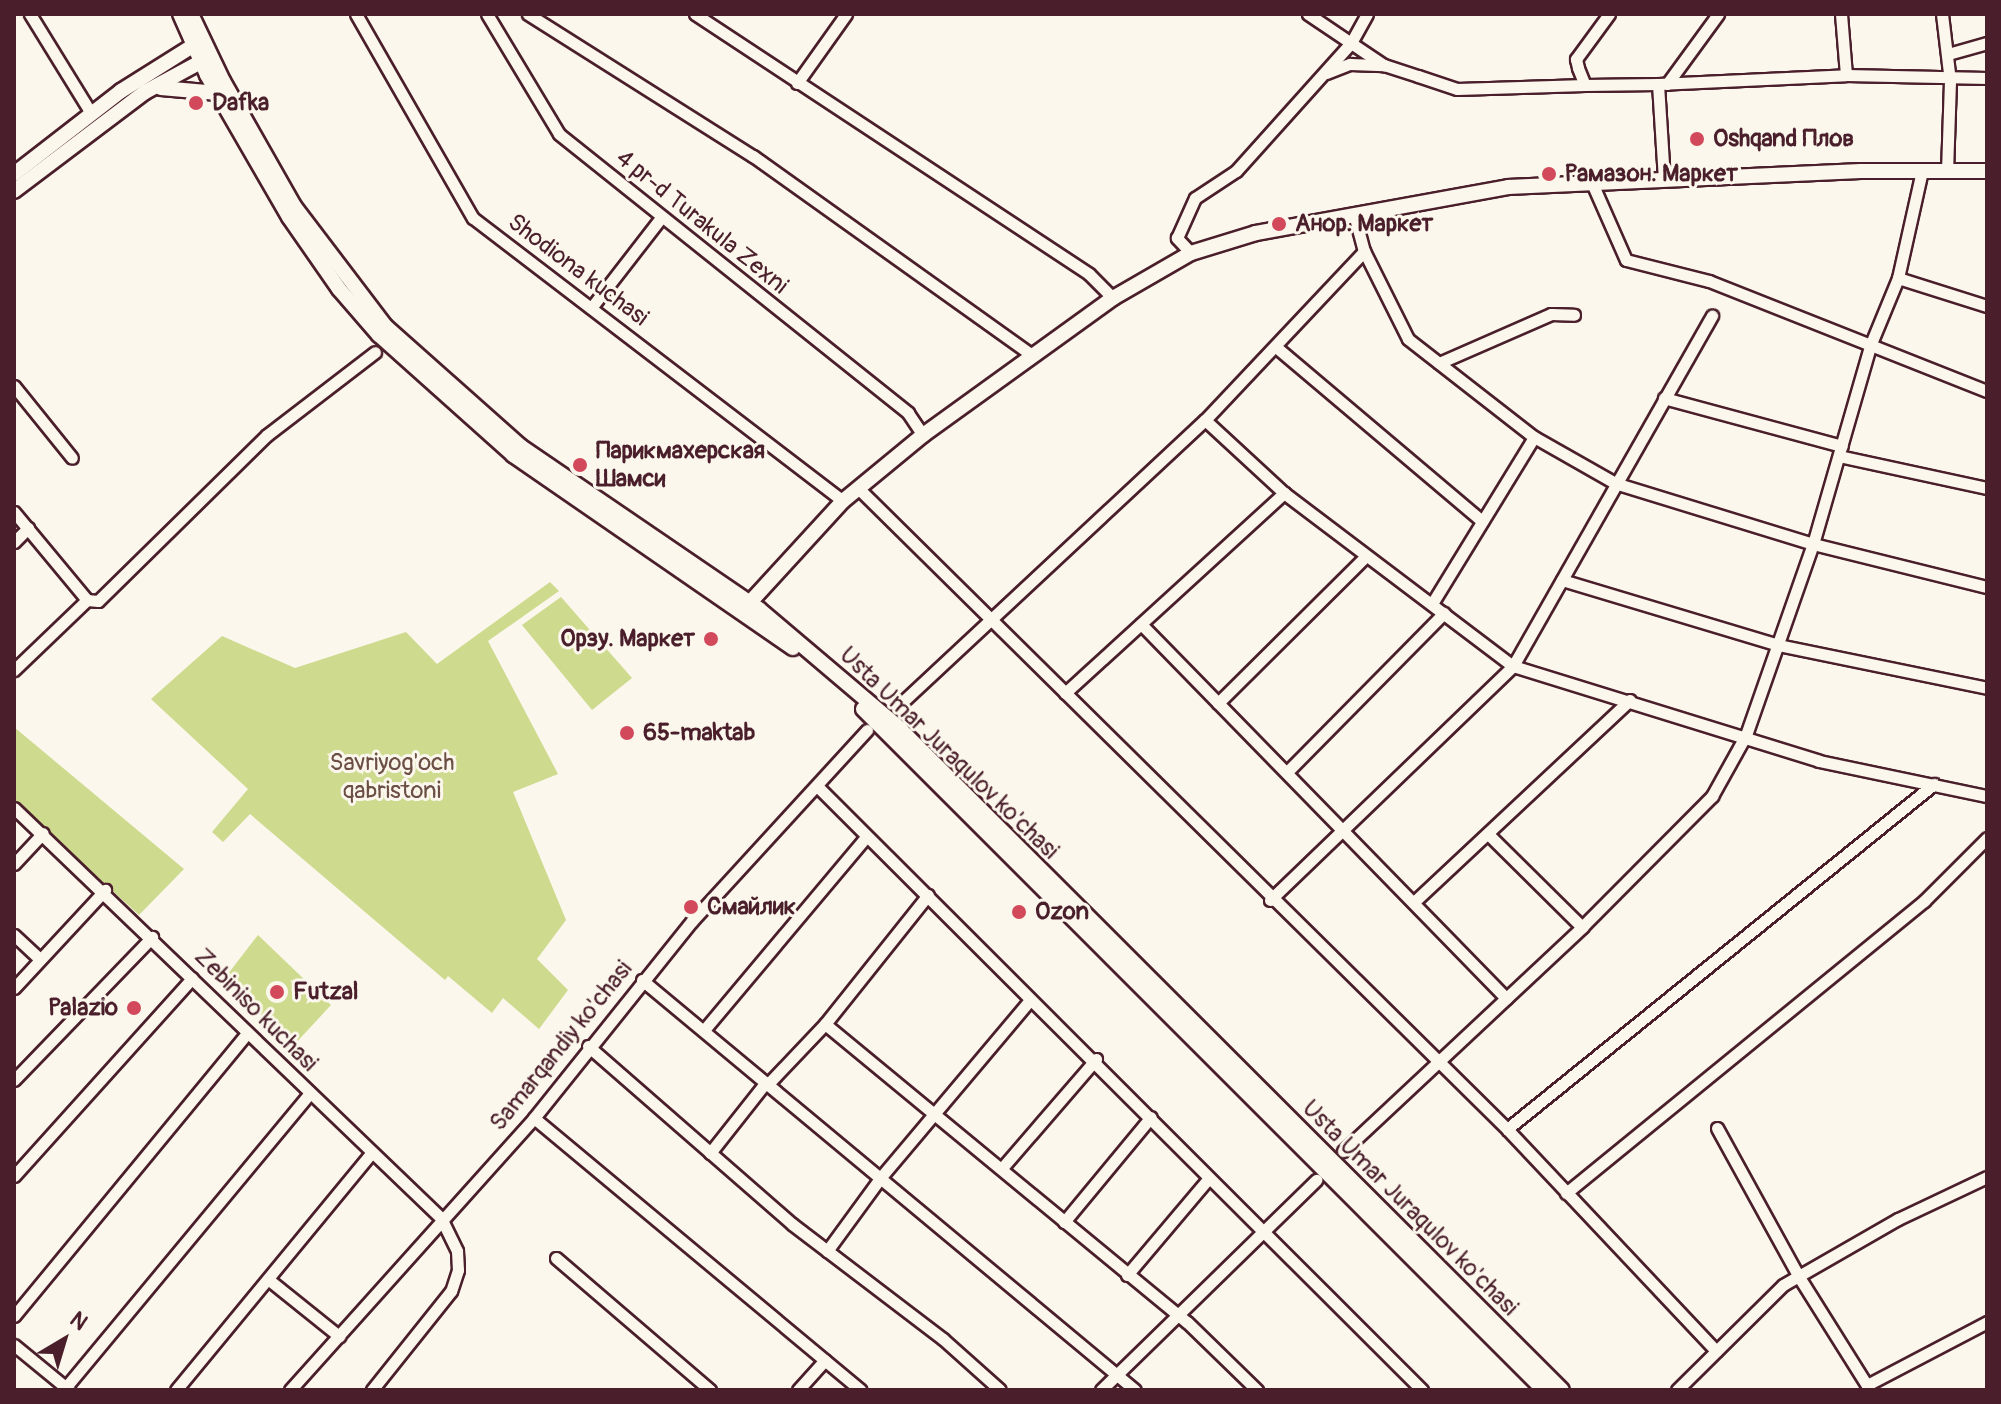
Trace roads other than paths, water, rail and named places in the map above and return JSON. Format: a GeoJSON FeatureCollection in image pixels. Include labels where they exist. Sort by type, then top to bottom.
{"type":"FeatureCollection","features":[{"type":"Feature","properties":{"kind":"main road","name":"Usta Umar Juraqulov ko'chasi"},"geometry":{"type":"LineString","coordinates":[[180,14],[198,42],[218,93],[305,242],[379,335],[513,455],[746,607],[825,673],[893,736],[1544,1390]]}},
{"type":"Feature","properties":{"kind":"main road","name":"Usta Umar Juraqulov ko'chasi"},"geometry":{"type":"LineString","coordinates":[[197,16],[198,42]]}},
{"type":"Feature","properties":{"kind":"main road"},"geometry":{"type":"LineString","coordinates":[[14,174],[91,113],[198,42]]}},
{"type":"Feature","properties":{"kind":"main road"},"geometry":{"type":"LineString","coordinates":[[14,191],[145,92],[206,59]]}},
{"type":"Feature","properties":{"kind":"main road","name":"Usta Umar Juraqulov ko'chasi"},"geometry":{"type":"LineString","coordinates":[[206,59],[310,232],[385,326],[520,446],[746,607],[896,725],[1562,1390]]}},
{"type":"Feature","properties":{"kind":"main road"},"geometry":{"type":"LineString","coordinates":[[145,92],[172,85],[218,93]]}},
{"type":"Feature","properties":{"kind":"main road"},"geometry":{"type":"LineString","coordinates":[[746,607],[843,501],[923,435],[1113,298],[1191,253],[1354,214],[1508,187],[1987,171]]}},
{"type":"Feature","properties":{"kind":"street"},"geometry":{"type":"LineString","coordinates":[[30,14],[91,113]]}},
{"type":"Feature","properties":{"kind":"street","name":"Shodiona kuchasi"},"geometry":{"type":"LineString","coordinates":[[356,14],[473,218],[843,501]]}},
{"type":"Feature","properties":{"kind":"street","name":"4 pr-d Turakula Zexni"},"geometry":{"type":"LineString","coordinates":[[487,14],[559,134],[660,219],[908,413],[923,435]]}},
{"type":"Feature","properties":{"kind":"street"},"geometry":{"type":"LineString","coordinates":[[528,14],[753,156],[1032,355]]}},
{"type":"Feature","properties":{"kind":"street"},"geometry":{"type":"LineString","coordinates":[[695,14],[1089,274],[1113,298]]}},
{"type":"Feature","properties":{"kind":"street"},"geometry":{"type":"LineString","coordinates":[[797,83],[846,14]]}},
{"type":"Feature","properties":{"kind":"street"},"geometry":{"type":"LineString","coordinates":[[1308,14],[1384,65],[1457,89],[1846,75],[1950,81],[1987,78]]}},
{"type":"Feature","properties":{"kind":"street"},"geometry":{"type":"LineString","coordinates":[[1191,253],[1177,238],[1195,198],[1236,171],[1351,43],[1367,14]]}},
{"type":"Feature","properties":{"kind":"street"},"geometry":{"type":"LineString","coordinates":[[1585,85],[1576,59],[1609,14]]}},
{"type":"Feature","properties":{"kind":"street"},"geometry":{"type":"LineString","coordinates":[[1664,180],[1662,84],[1718,14]]}},
{"type":"Feature","properties":{"kind":"street"},"geometry":{"type":"LineString","coordinates":[[1841,14],[1846,75]]}},
{"type":"Feature","properties":{"kind":"street"},"geometry":{"type":"LineString","coordinates":[[1942,14],[1950,81],[1947,171]]}},
{"type":"Feature","properties":{"kind":"street"},"geometry":{"type":"LineString","coordinates":[[1948,54],[1987,43]]}},
{"type":"Feature","properties":{"kind":"street"},"geometry":{"type":"LineString","coordinates":[[1325,73],[1350,64],[1384,65]]}},
{"type":"Feature","properties":{"kind":"street"},"geometry":{"type":"LineString","coordinates":[[1343,1151],[1582,927],[1712,796],[1746,735],[1813,544],[1870,346],[1898,278],[1922,171]]}},
{"type":"Feature","properties":{"kind":"street"},"geometry":{"type":"LineString","coordinates":[[1592,183],[1626,260],[1709,281],[1987,391]]}},
{"type":"Feature","properties":{"kind":"street"},"geometry":{"type":"LineString","coordinates":[[1354,214],[1364,251],[1408,339],[1534,437],[1615,483],[1813,544],[1987,587]]}},
{"type":"Feature","properties":{"kind":"street"},"geometry":{"type":"LineString","coordinates":[[591,308],[660,219]]}},
{"type":"Feature","properties":{"kind":"street"},"geometry":{"type":"LineString","coordinates":[[897,707],[1205,420],[1364,251]]}},
{"type":"Feature","properties":{"kind":"street"},"geometry":{"type":"LineString","coordinates":[[1898,278],[1987,306]]}},
{"type":"Feature","properties":{"kind":"street"},"geometry":{"type":"LineString","coordinates":[[1439,363],[1551,314],[1574,315]]}},
{"type":"Feature","properties":{"kind":"street"},"geometry":{"type":"LineString","coordinates":[[1270,900],[1513,666],[1712,316]]}},
{"type":"Feature","properties":{"kind":"street"},"geometry":{"type":"LineString","coordinates":[[1276,347],[1482,521]]}},
{"type":"Feature","properties":{"kind":"street"},"geometry":{"type":"LineString","coordinates":[[14,512],[87,600],[98,601],[267,435],[375,352]]}},
{"type":"Feature","properties":{"kind":"street"},"geometry":{"type":"LineString","coordinates":[[14,386],[72,458]]}},
{"type":"Feature","properties":{"kind":"street"},"geometry":{"type":"LineString","coordinates":[[1664,398],[1840,451],[1987,488]]}},
{"type":"Feature","properties":{"kind":"street"},"geometry":{"type":"LineString","coordinates":[[1205,420],[1284,493],[1365,557],[1433,602],[1513,666],[1746,735],[1819,761],[1987,796]]}},
{"type":"Feature","properties":{"kind":"street"},"geometry":{"type":"LineString","coordinates":[[1433,602],[1534,437]]}},
{"type":"Feature","properties":{"kind":"street"},"geometry":{"type":"LineString","coordinates":[[859,489],[1270,900],[1507,1129],[1716,1351]]}},
{"type":"Feature","properties":{"kind":"street"},"geometry":{"type":"LineString","coordinates":[[1065,693],[1284,493]]}},
{"type":"Feature","properties":{"kind":"street"},"geometry":{"type":"LineString","coordinates":[[14,542],[28,528]]}},
{"type":"Feature","properties":{"kind":"street"},"geometry":{"type":"LineString","coordinates":[[1218,703],[1365,557]]}},
{"type":"Feature","properties":{"kind":"street"},"geometry":{"type":"LineString","coordinates":[[1562,580],[1778,645],[1987,688]]}},
{"type":"Feature","properties":{"kind":"street"},"geometry":{"type":"LineString","coordinates":[[14,670],[87,600]]}},
{"type":"Feature","properties":{"kind":"street"},"geometry":{"type":"LineString","coordinates":[[1288,771],[1444,613]]}},
{"type":"Feature","properties":{"kind":"street"},"geometry":{"type":"LineString","coordinates":[[1141,624],[1288,771],[1341,830],[1415,901],[1506,998]]}},
{"type":"Feature","properties":{"kind":"street"},"geometry":{"type":"LineString","coordinates":[[1415,901],[1630,700]]}},
{"type":"Feature","properties":{"kind":"street","name":"Samarqandiy ko'chasi"},"geometry":{"type":"LineString","coordinates":[[290,1390],[441,1218],[534,1118],[642,980],[867,730]]}},
{"type":"Feature","properties":{"kind":"street"},"geometry":{"type":"LineString","coordinates":[[1507,1129],[1934,784]]}},
{"type":"Feature","properties":{"kind":"street"},"geometry":{"type":"LineString","coordinates":[[817,786],[928,895],[1029,1001],[1096,1059],[1208,1179],[1422,1390]]}},
{"type":"Feature","properties":{"kind":"street","name":"Zebiniso kuchasi"},"geometry":{"type":"LineString","coordinates":[[14,808],[105,890],[247,1033],[441,1218],[457,1251],[458,1270],[451,1291],[372,1390]]}},
{"type":"Feature","properties":{"kind":"street"},"geometry":{"type":"LineString","coordinates":[[14,864],[43,833]]}},
{"type":"Feature","properties":{"kind":"street"},"geometry":{"type":"LineString","coordinates":[[1488,834],[1582,927]]}},
{"type":"Feature","properties":{"kind":"street"},"geometry":{"type":"LineString","coordinates":[[704,1030],[867,836]]}},
{"type":"Feature","properties":{"kind":"street"},"geometry":{"type":"LineString","coordinates":[[1566,1193],[1924,901],[1987,838]]}},
{"type":"Feature","properties":{"kind":"street"},"geometry":{"type":"LineString","coordinates":[[14,988],[105,890]]}},
{"type":"Feature","properties":{"kind":"street"},"geometry":{"type":"LineString","coordinates":[[710,1153],[767,1083],[825,1024],[928,895]]}},
{"type":"Feature","properties":{"kind":"street"},"geometry":{"type":"LineString","coordinates":[[14,935],[40,959]]}},
{"type":"Feature","properties":{"kind":"street"},"geometry":{"type":"LineString","coordinates":[[14,1080],[152,937]]}},
{"type":"Feature","properties":{"kind":"street"},"geometry":{"type":"LineString","coordinates":[[14,1176],[192,978]]}},
{"type":"Feature","properties":{"kind":"street"},"geometry":{"type":"LineString","coordinates":[[642,980],[1135,1390]]}},
{"type":"Feature","properties":{"kind":"street"},"geometry":{"type":"LineString","coordinates":[[827,1251],[881,1177],[1029,1001]]}},
{"type":"Feature","properties":{"kind":"street"},"geometry":{"type":"LineString","coordinates":[[825,1024],[937,1112],[1127,1275],[1180,1316],[1257,1390]]}},
{"type":"Feature","properties":{"kind":"street"},"geometry":{"type":"LineString","coordinates":[[14,1316],[247,1033]]}},
{"type":"Feature","properties":{"kind":"street"},"geometry":{"type":"LineString","coordinates":[[588,1046],[827,1251],[943,1339],[1000,1390]]}},
{"type":"Feature","properties":{"kind":"street"},"geometry":{"type":"LineString","coordinates":[[1002,1168],[1096,1059]]}},
{"type":"Feature","properties":{"kind":"street"},"geometry":{"type":"LineString","coordinates":[[14,1345],[68,1389],[310,1093]]}},
{"type":"Feature","properties":{"kind":"street"},"geometry":{"type":"LineString","coordinates":[[1064,1222],[1151,1117]]}},
{"type":"Feature","properties":{"kind":"street"},"geometry":{"type":"LineString","coordinates":[[534,1118],[861,1390]]}},
{"type":"Feature","properties":{"kind":"street"},"geometry":{"type":"LineString","coordinates":[[1717,1128],[1758,1193],[1799,1277],[1869,1388],[1987,1322]]}},
{"type":"Feature","properties":{"kind":"street"},"geometry":{"type":"LineString","coordinates":[[176,1390],[372,1152]]}},
{"type":"Feature","properties":{"kind":"street"},"geometry":{"type":"LineString","coordinates":[[1677,1390],[1783,1285],[1898,1219],[1987,1177]]}},
{"type":"Feature","properties":{"kind":"street"},"geometry":{"type":"LineString","coordinates":[[1127,1275],[1208,1179]]}},
{"type":"Feature","properties":{"kind":"street"},"geometry":{"type":"LineString","coordinates":[[1101,1390],[1316,1180]]}},
{"type":"Feature","properties":{"kind":"street"},"geometry":{"type":"LineString","coordinates":[[556,1258],[710,1390]]}},
{"type":"Feature","properties":{"kind":"street"},"geometry":{"type":"LineString","coordinates":[[269,1280],[339,1336]]}},
{"type":"Feature","properties":{"kind":"street"},"geometry":{"type":"LineString","coordinates":[[798,1390],[825,1360]]}},
{"type":"Feature","properties":{"kind":"place","name":"Dafka"},"geometry":{"type":"Point","coordinates":[196,103]}},
{"type":"Feature","properties":{"kind":"place","name":"Oshqand Плов"},"geometry":{"type":"Point","coordinates":[1697,139]}},
{"type":"Feature","properties":{"kind":"place","name":"Рамазон. Маркет"},"geometry":{"type":"Point","coordinates":[1549,174]}},
{"type":"Feature","properties":{"kind":"place","name":"Анор. Маркет"},"geometry":{"type":"Point","coordinates":[1279,224]}},
{"type":"Feature","properties":{"kind":"place","name":"Парикмахерская Шамси"},"geometry":{"type":"Point","coordinates":[580,465]}},
{"type":"Feature","properties":{"kind":"place","name":"Орзу. Маркет"},"geometry":{"type":"Point","coordinates":[711,639]}},
{"type":"Feature","properties":{"kind":"place","name":"65-maktab"},"geometry":{"type":"Point","coordinates":[627,733]}},
{"type":"Feature","properties":{"kind":"place","name":"Смайлик"},"geometry":{"type":"Point","coordinates":[691,907]}},
{"type":"Feature","properties":{"kind":"place","name":"Ozon"},"geometry":{"type":"Point","coordinates":[1019,912]}},
{"type":"Feature","properties":{"kind":"place","name":"Futzal"},"geometry":{"type":"Point","coordinates":[277,992]}},
{"type":"Feature","properties":{"kind":"place","name":"Palazio"},"geometry":{"type":"Point","coordinates":[134,1008]}},
{"type":"Feature","properties":{"kind":"park label","name":"Savriyog'och qabristoni"},"geometry":{"type":"Point","coordinates":[392,777]}}]}
